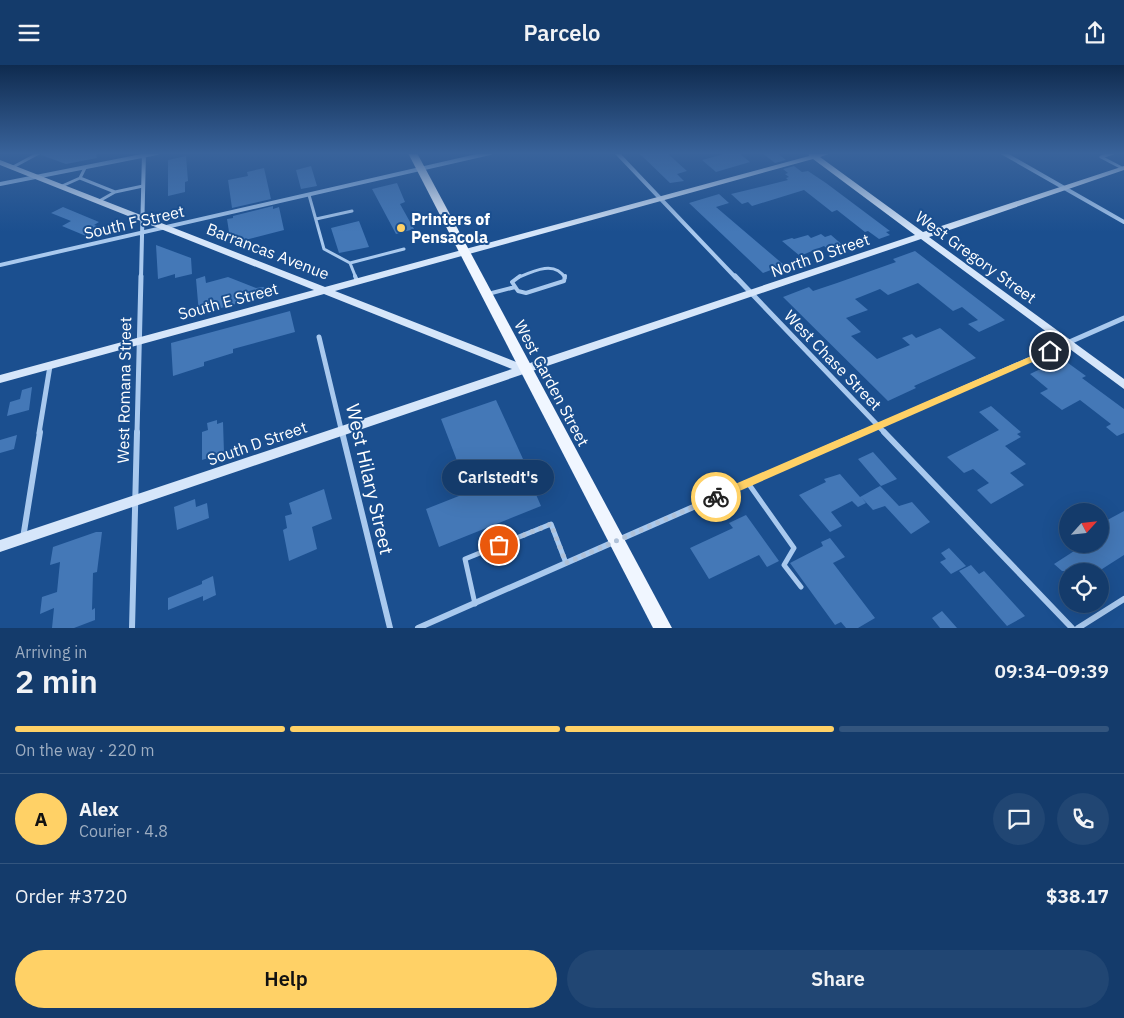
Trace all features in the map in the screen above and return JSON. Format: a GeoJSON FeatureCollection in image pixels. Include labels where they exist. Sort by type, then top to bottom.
{"type":"FeatureCollection","features":[{"type":"Feature","properties":{"kind":"main road","name":"West Garden Street"},"geometry":{"type":"LineString","coordinates":[[426,179],[524,369],[663,628]]}},
{"type":"Feature","properties":{"kind":"street"},"geometry":{"type":"LineString","coordinates":[[0,185],[28,179]]}},
{"type":"Feature","properties":{"kind":"street","name":"Barrancas Avenue"},"geometry":{"type":"LineString","coordinates":[[45,179],[524,369]]}},
{"type":"Feature","properties":{"kind":"street","name":"West Romana Street"},"geometry":{"type":"LineString","coordinates":[[132,628],[143,179]]}},
{"type":"Feature","properties":{"kind":"street","name":"South F Street"},"geometry":{"type":"LineString","coordinates":[[0,265],[377,179]]}},
{"type":"Feature","properties":{"kind":"street","name":"West Chase Street"},"geometry":{"type":"LineString","coordinates":[[642,179],[1072,628]]}},
{"type":"Feature","properties":{"kind":"street","name":"South E Street"},"geometry":{"type":"LineString","coordinates":[[0,379],[728,179]]}},
{"type":"Feature","properties":{"kind":"street","name":"West Gregory Street"},"geometry":{"type":"LineString","coordinates":[[845,179],[1124,385]]}},
{"type":"Feature","properties":{"kind":"street"},"geometry":{"type":"LineString","coordinates":[[1049,179],[1124,222]]}},
{"type":"Feature","properties":{"kind":"street","name":"North D Street"},"geometry":{"type":"LineString","coordinates":[[524,369],[1090,179]]}},
{"type":"Feature","properties":{"kind":"street"},"geometry":{"type":"LineString","coordinates":[[418,628],[1124,318]]}},
{"type":"Feature","properties":{"kind":"street","name":"West Hilary Street"},"geometry":{"type":"LineString","coordinates":[[320,337],[390,628]]}},
{"type":"Feature","properties":{"kind":"street"},"geometry":{"type":"LineString","coordinates":[[22,539],[50,366]]}},
{"type":"Feature","properties":{"kind":"street","name":"South D Street"},"geometry":{"type":"LineString","coordinates":[[0,546],[524,369]]}},
{"type":"Feature","properties":{"kind":"street"},"geometry":{"type":"LineString","coordinates":[[1078,628],[1124,599]]}},
{"type":"Feature","properties":{"kind":"lane"},"geometry":{"type":"LineString","coordinates":[[62,186],[77,179]]}},
{"type":"Feature","properties":{"kind":"lane"},"geometry":{"type":"LineString","coordinates":[[83,179],[115,191]]}},
{"type":"Feature","properties":{"kind":"lane"},"geometry":{"type":"LineString","coordinates":[[101,200],[115,191],[143,186]]}},
{"type":"Feature","properties":{"kind":"lane"},"geometry":{"type":"LineString","coordinates":[[309,195],[324,249],[350,263],[357,281]]}},
{"type":"Feature","properties":{"kind":"lane"},"geometry":{"type":"LineString","coordinates":[[316,219],[352,211]]}},
{"type":"Feature","properties":{"kind":"lane"},"geometry":{"type":"LineString","coordinates":[[350,263],[404,249]]}},
{"type":"Feature","properties":{"kind":"lane"},"geometry":{"type":"LineString","coordinates":[[554,267],[559,269],[565,277],[561,282],[526,293],[518,291],[515,287],[512,282],[518,277],[554,267]]}},
{"type":"Feature","properties":{"kind":"lane"},"geometry":{"type":"LineString","coordinates":[[486,295],[515,287]]}},
{"type":"Feature","properties":{"kind":"lane"},"geometry":{"type":"LineString","coordinates":[[748,483],[794,548],[784,565],[800,587]]}},
{"type":"Feature","properties":{"kind":"lane"},"geometry":{"type":"LineString","coordinates":[[475,603],[465,559],[551,524],[566,563]]}},
{"type":"Feature","properties":{"kind":"building"},"geometry":{"type":"Polygon","coordinates":[[[168,179],[188,179],[185,182],[185,192],[168,196],[168,179]]]}},
{"type":"Feature","properties":{"kind":"building"},"geometry":{"type":"Polygon","coordinates":[[[267,179],[271,199],[232,208],[228,180],[267,179]]]}},
{"type":"Feature","properties":{"kind":"building"},"geometry":{"type":"Polygon","coordinates":[[[298,179],[315,179],[317,186],[301,189],[298,179]]]}},
{"type":"Feature","properties":{"kind":"building"},"geometry":{"type":"Polygon","coordinates":[[[666,179],[682,179],[684,181],[670,183],[666,179]]]}},
{"type":"Feature","properties":{"kind":"building"},"geometry":{"type":"Polygon","coordinates":[[[820,179],[890,231],[886,232],[890,235],[879,239],[868,231],[865,232],[837,210],[832,212],[804,190],[752,206],[748,202],[742,204],[731,194],[788,180],[820,179]]]}},
{"type":"Feature","properties":{"kind":"building"},"geometry":{"type":"Polygon","coordinates":[[[397,183],[405,202],[400,204],[414,229],[396,234],[372,189],[397,183]]]}},
{"type":"Feature","properties":{"kind":"building"},"geometry":{"type":"Polygon","coordinates":[[[719,194],[729,203],[716,207],[784,265],[763,273],[689,203],[719,194]]]}},
{"type":"Feature","properties":{"kind":"building"},"geometry":{"type":"Polygon","coordinates":[[[273,206],[273,209],[279,207],[284,230],[245,240],[229,232],[227,219],[273,206]]]}},
{"type":"Feature","properties":{"kind":"building"},"geometry":{"type":"Polygon","coordinates":[[[63,207],[99,222],[94,225],[100,227],[86,236],[62,226],[71,221],[51,213],[63,207]]]}},
{"type":"Feature","properties":{"kind":"building"},"geometry":{"type":"Polygon","coordinates":[[[359,221],[369,247],[339,253],[331,228],[359,221]]]}},
{"type":"Feature","properties":{"kind":"building"},"geometry":{"type":"Polygon","coordinates":[[[821,234],[825,237],[831,235],[846,248],[832,253],[824,246],[800,256],[782,241],[808,235],[811,238],[821,234]]]}},
{"type":"Feature","properties":{"kind":"building"},"geometry":{"type":"Polygon","coordinates":[[[156,245],[191,258],[192,274],[175,278],[175,274],[158,279],[156,245]]]}},
{"type":"Feature","properties":{"kind":"building"},"geometry":{"type":"Polygon","coordinates":[[[915,251],[1005,320],[979,332],[968,324],[978,320],[962,307],[953,311],[918,283],[888,295],[880,289],[855,299],[868,310],[846,318],[861,332],[851,336],[877,359],[910,345],[902,338],[912,334],[916,338],[940,328],[976,358],[914,386],[916,388],[888,401],[783,297],[809,287],[813,291],[837,283],[896,262],[893,259],[915,251]]]}},
{"type":"Feature","properties":{"kind":"building"},"geometry":{"type":"Polygon","coordinates":[[[205,276],[206,283],[228,277],[256,288],[263,287],[276,293],[199,314],[196,279],[205,276]]]}},
{"type":"Feature","properties":{"kind":"building"},"geometry":{"type":"Polygon","coordinates":[[[290,311],[295,332],[233,349],[233,353],[204,362],[204,366],[173,376],[171,343],[290,311]]]}},
{"type":"Feature","properties":{"kind":"building"},"geometry":{"type":"Polygon","coordinates":[[[1059,360],[1065,365],[1068,363],[1086,376],[1082,378],[1124,409],[1124,433],[1117,436],[1106,427],[1111,424],[1080,400],[1062,410],[1040,393],[1048,389],[1030,374],[1059,360]]]}},
{"type":"Feature","properties":{"kind":"building"},"geometry":{"type":"Polygon","coordinates":[[[32,387],[29,410],[7,416],[10,402],[20,399],[22,390],[32,387]]]}},
{"type":"Feature","properties":{"kind":"building"},"geometry":{"type":"Polygon","coordinates":[[[496,400],[523,459],[521,460],[541,506],[439,547],[426,509],[469,492],[441,419],[496,400]]]}},
{"type":"Feature","properties":{"kind":"building"},"geometry":{"type":"Polygon","coordinates":[[[991,406],[1021,432],[1017,434],[1021,437],[1005,446],[1026,464],[1010,473],[1024,485],[991,504],[977,490],[989,483],[973,469],[964,473],[947,457],[999,430],[979,412],[991,406]]]}},
{"type":"Feature","properties":{"kind":"building"},"geometry":{"type":"Polygon","coordinates":[[[217,420],[217,424],[223,422],[224,453],[202,460],[202,432],[208,430],[207,423],[217,420]]]}},
{"type":"Feature","properties":{"kind":"building"},"geometry":{"type":"Polygon","coordinates":[[[17,435],[14,449],[0,453],[0,440],[17,435]]]}},
{"type":"Feature","properties":{"kind":"building"},"geometry":{"type":"Polygon","coordinates":[[[873,452],[897,479],[881,486],[858,459],[873,452]]]}},
{"type":"Feature","properties":{"kind":"building"},"geometry":{"type":"Polygon","coordinates":[[[840,474],[860,497],[880,486],[899,506],[912,502],[930,522],[911,534],[885,506],[873,510],[862,498],[866,503],[858,507],[852,501],[831,512],[842,526],[830,532],[799,495],[826,482],[824,479],[840,474]]]}},
{"type":"Feature","properties":{"kind":"building"},"geometry":{"type":"Polygon","coordinates":[[[324,489],[332,519],[312,527],[317,549],[289,561],[283,530],[287,528],[285,516],[292,514],[289,503],[324,489]]]}},
{"type":"Feature","properties":{"kind":"building"},"geometry":{"type":"Polygon","coordinates":[[[195,499],[196,507],[207,503],[209,518],[177,530],[174,507],[195,499]]]}},
{"type":"Feature","properties":{"kind":"building"},"geometry":{"type":"Polygon","coordinates":[[[1124,511],[1124,555],[1109,565],[1109,563],[1059,563],[1059,568],[1054,564],[1071,553],[1109,553],[1109,519],[1124,511]]]}},
{"type":"Feature","properties":{"kind":"building"},"geometry":{"type":"Polygon","coordinates":[[[746,515],[779,561],[767,567],[759,555],[709,579],[690,548],[733,528],[729,523],[746,515]]]}},
{"type":"Feature","properties":{"kind":"building"},"geometry":{"type":"Polygon","coordinates":[[[96,532],[102,532],[97,572],[93,573],[92,610],[95,608],[95,620],[74,628],[52,628],[54,608],[40,614],[42,597],[57,592],[60,562],[50,565],[53,547],[96,532]]]}},
{"type":"Feature","properties":{"kind":"building"},"geometry":{"type":"Polygon","coordinates":[[[830,538],[845,557],[833,563],[875,618],[858,628],[846,628],[841,622],[835,625],[790,563],[823,546],[821,542],[830,538]]]}},
{"type":"Feature","properties":{"kind":"building"},"geometry":{"type":"Polygon","coordinates":[[[949,548],[966,566],[951,574],[940,562],[946,559],[941,553],[949,548]]]}},
{"type":"Feature","properties":{"kind":"building"},"geometry":{"type":"Polygon","coordinates":[[[971,565],[979,574],[984,571],[1025,616],[1007,626],[959,571],[971,565]]]}},
{"type":"Feature","properties":{"kind":"building"},"geometry":{"type":"Polygon","coordinates":[[[213,576],[216,595],[203,601],[203,596],[168,610],[168,598],[202,584],[202,581],[213,576]]]}},
{"type":"Feature","properties":{"kind":"building"},"geometry":{"type":"Polygon","coordinates":[[[942,611],[957,628],[940,628],[932,618],[942,611]]]}},
{"type":"Feature","properties":{"kind":"way so far"},"geometry":{"type":"LineString","coordinates":[[499,545],[551,524],[566,563],[716,497]]}},
{"type":"Feature","properties":{"kind":"place","name":"Printers of Pensacola"},"geometry":{"type":"Point","coordinates":[401,228]}},
{"type":"Feature","properties":{"kind":"place","name":"Carlstedt's"},"geometry":{"type":"Point","coordinates":[499,545]}},
{"type":"Feature","properties":{"kind":"route"},"geometry":{"type":"LineString","coordinates":[[716,497],[1050,351]]}}]}
